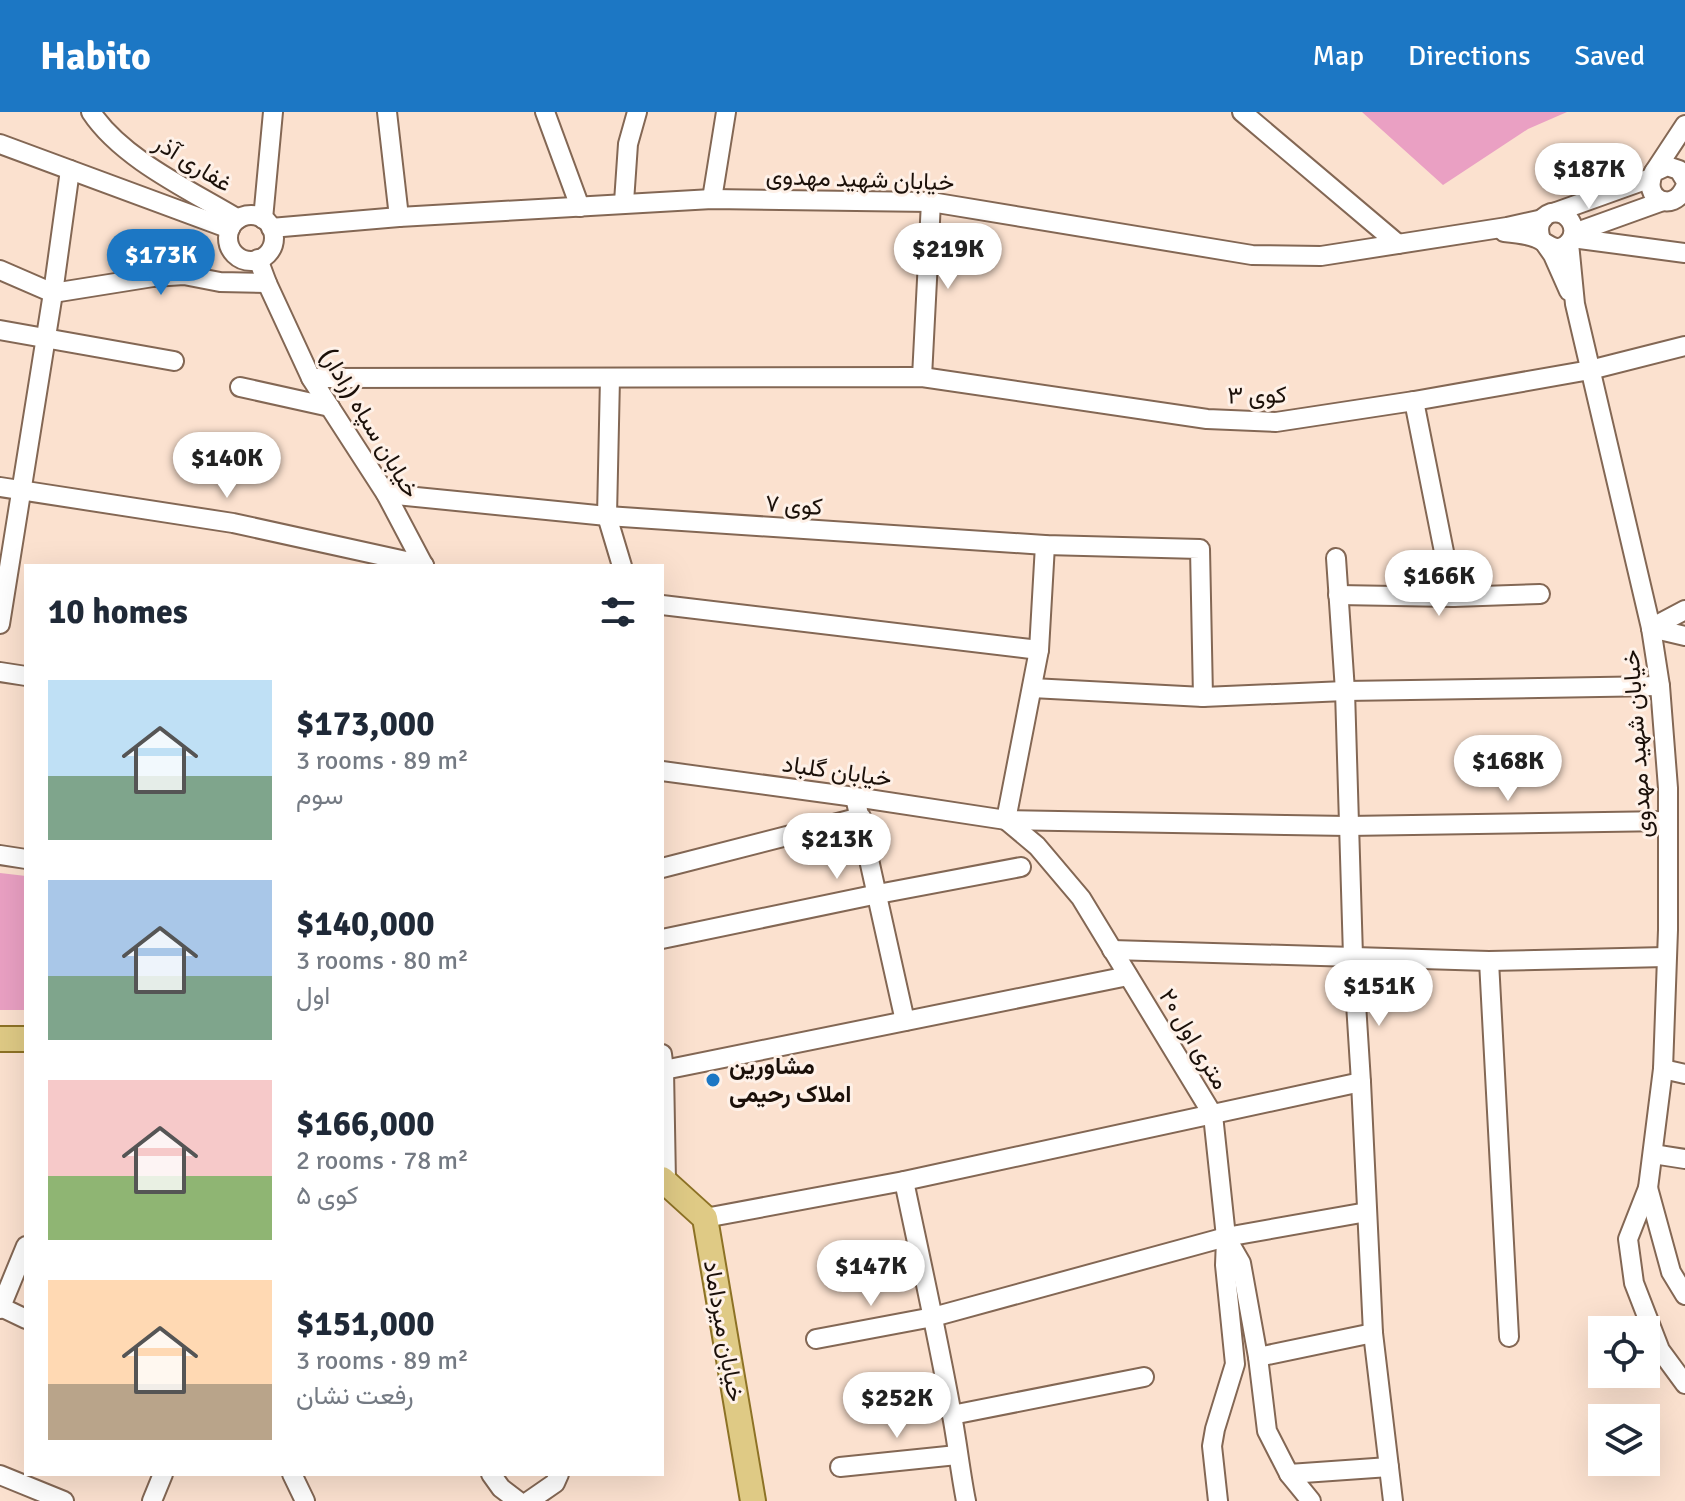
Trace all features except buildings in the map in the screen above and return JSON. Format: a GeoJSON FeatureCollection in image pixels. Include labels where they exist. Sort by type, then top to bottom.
{"type":"FeatureCollection","features":[{"type":"Feature","properties":{"kind":"main road"},"geometry":{"type":"LineString","coordinates":[[0,1039],[24,1039]]}},
{"type":"Feature","properties":{"kind":"main road"},"geometry":{"type":"LineString","coordinates":[[664,1180],[705,1218]]}},
{"type":"Feature","properties":{"kind":"main road","name":"خیابان میرداماد"},"geometry":{"type":"LineString","coordinates":[[705,1218],[753,1501]]}},
{"type":"Feature","properties":{"kind":"street","name":"غفاری آذر"},"geometry":{"type":"LineString","coordinates":[[91,112],[122,146],[234,224]]}},
{"type":"Feature","properties":{"kind":"street"},"geometry":{"type":"LineString","coordinates":[[267,223],[250,215],[234,224],[229,244],[237,256],[251,261],[258,259],[270,250],[274,235],[267,223],[273,112]]}},
{"type":"Feature","properties":{"kind":"street"},"geometry":{"type":"LineString","coordinates":[[387,112],[399,217]]}},
{"type":"Feature","properties":{"kind":"street"},"geometry":{"type":"LineString","coordinates":[[545,112],[580,207]]}},
{"type":"Feature","properties":{"kind":"street"},"geometry":{"type":"LineString","coordinates":[[624,202],[628,144],[637,112]]}},
{"type":"Feature","properties":{"kind":"street"},"geometry":{"type":"LineString","coordinates":[[712,199],[726,112]]}},
{"type":"Feature","properties":{"kind":"street"},"geometry":{"type":"LineString","coordinates":[[1242,112],[1398,244]]}},
{"type":"Feature","properties":{"kind":"street"},"geometry":{"type":"LineString","coordinates":[[1681,185],[1658,198],[1652,193],[1650,185],[1653,175],[1685,125]]}},
{"type":"Feature","properties":{"kind":"street"},"geometry":{"type":"LineString","coordinates":[[1681,185],[1685,139]]}},
{"type":"Feature","properties":{"kind":"street"},"geometry":{"type":"LineString","coordinates":[[0,144],[234,224]]}},
{"type":"Feature","properties":{"kind":"street","name":"خیابان شهید مهدوی"},"geometry":{"type":"LineString","coordinates":[[267,223],[712,199],[931,202],[1252,255],[1321,256],[1489,229],[1549,216],[1653,175],[1667,166],[1681,185]]}},
{"type":"Feature","properties":{"kind":"street"},"geometry":{"type":"LineString","coordinates":[[0,624],[70,170]]}},
{"type":"Feature","properties":{"kind":"street"},"geometry":{"type":"LineString","coordinates":[[1571,238],[1573,227],[1568,217],[1549,216],[1539,225],[1538,232],[1543,242],[1558,248],[1571,238],[1681,185]]}},
{"type":"Feature","properties":{"kind":"street"},"geometry":{"type":"LineString","coordinates":[[922,377],[931,202]]}},
{"type":"Feature","properties":{"kind":"street","name":"خیابان شهید مهدوی"},"geometry":{"type":"LineString","coordinates":[[1489,229],[1543,242],[1553,255],[1575,304]]}},
{"type":"Feature","properties":{"kind":"street"},"geometry":{"type":"LineString","coordinates":[[1571,238],[1685,253]]}},
{"type":"Feature","properties":{"kind":"street","name":"خیابان شهید مهدوی"},"geometry":{"type":"LineString","coordinates":[[1571,238],[1575,304],[1651,628],[1677,791],[1668,821],[1676,932],[1666,957],[1663,1069],[1648,1188]]}},
{"type":"Feature","properties":{"kind":"street","name":"خیابان سپاه (رادار)"},"geometry":{"type":"LineString","coordinates":[[258,259],[311,378],[386,494],[423,564]]}},
{"type":"Feature","properties":{"kind":"street"},"geometry":{"type":"LineString","coordinates":[[0,270],[53,293],[184,275],[220,282],[267,283]]}},
{"type":"Feature","properties":{"kind":"street"},"geometry":{"type":"LineString","coordinates":[[0,330],[174,361]]}},
{"type":"Feature","properties":{"kind":"street","name":"کوی ۳"},"geometry":{"type":"LineString","coordinates":[[311,378],[922,377],[1207,419],[1276,422],[1414,401],[1684,351]]}},
{"type":"Feature","properties":{"kind":"street"},"geometry":{"type":"LineString","coordinates":[[610,378],[607,516],[621,564]]}},
{"type":"Feature","properties":{"kind":"street"},"geometry":{"type":"LineString","coordinates":[[240,387],[330,407]]}},
{"type":"Feature","properties":{"kind":"street"},"geometry":{"type":"LineString","coordinates":[[1414,401],[1453,597]]}},
{"type":"Feature","properties":{"kind":"street"},"geometry":{"type":"LineString","coordinates":[[0,487],[233,523],[415,564]]}},
{"type":"Feature","properties":{"kind":"street","name":"کوی ۷"},"geometry":{"type":"LineString","coordinates":[[386,494],[607,516],[1045,545],[1200,549],[1203,697]]}},
{"type":"Feature","properties":{"kind":"street"},"geometry":{"type":"LineString","coordinates":[[1006,820],[1039,650],[1045,545]]}},
{"type":"Feature","properties":{"kind":"street"},"geometry":{"type":"LineString","coordinates":[[1336,558],[1345,691],[1353,956],[1373,1333],[1393,1501]]}},
{"type":"Feature","properties":{"kind":"street"},"geometry":{"type":"LineString","coordinates":[[1338,595],[1453,597],[1540,594]]}},
{"type":"Feature","properties":{"kind":"street"},"geometry":{"type":"LineString","coordinates":[[664,605],[1039,650]]}},
{"type":"Feature","properties":{"kind":"street"},"geometry":{"type":"LineString","coordinates":[[1651,628],[1685,610]]}},
{"type":"Feature","properties":{"kind":"street"},"geometry":{"type":"LineString","coordinates":[[1651,628],[1685,636]]}},
{"type":"Feature","properties":{"kind":"street"},"geometry":{"type":"LineString","coordinates":[[0,672],[24,676]]}},
{"type":"Feature","properties":{"kind":"street"},"geometry":{"type":"LineString","coordinates":[[1032,688],[1203,697],[1345,691],[1660,686]]}},
{"type":"Feature","properties":{"kind":"street","name":"خیابان گلباد"},"geometry":{"type":"LineString","coordinates":[[664,771],[1006,820],[1348,826],[1668,821]]}},
{"type":"Feature","properties":{"kind":"street"},"geometry":{"type":"LineString","coordinates":[[855,797],[905,1021]]}},
{"type":"Feature","properties":{"kind":"street"},"geometry":{"type":"LineString","coordinates":[[664,867],[861,817]]}},
{"type":"Feature","properties":{"kind":"street","name":"۲۰ متری اول"},"geometry":{"type":"LineString","coordinates":[[1006,820],[1037,846],[1081,898],[1213,1115],[1226,1237],[1241,1263],[1258,1357],[1267,1431],[1289,1474],[1311,1501]]}},
{"type":"Feature","properties":{"kind":"street"},"geometry":{"type":"LineString","coordinates":[[0,855],[24,859]]}},
{"type":"Feature","properties":{"kind":"street"},"geometry":{"type":"LineString","coordinates":[[664,939],[1021,867]]}},
{"type":"Feature","properties":{"kind":"street"},"geometry":{"type":"LineString","coordinates":[[1112,950],[1489,961],[1666,957]]}},
{"type":"Feature","properties":{"kind":"street"},"geometry":{"type":"LineString","coordinates":[[1489,961],[1509,1337]]}},
{"type":"Feature","properties":{"kind":"street"},"geometry":{"type":"LineString","coordinates":[[664,1062],[905,1021],[1128,976]]}},
{"type":"Feature","properties":{"kind":"street"},"geometry":{"type":"LineString","coordinates":[[1663,1069],[1685,1074]]}},
{"type":"Feature","properties":{"kind":"street"},"geometry":{"type":"LineString","coordinates":[[705,1218],[904,1181],[1361,1082]]}},
{"type":"Feature","properties":{"kind":"street"},"geometry":{"type":"LineString","coordinates":[[1653,1154],[1685,1159]]}},
{"type":"Feature","properties":{"kind":"street"},"geometry":{"type":"LineString","coordinates":[[904,1181],[952,1415],[966,1501]]}},
{"type":"Feature","properties":{"kind":"street"},"geometry":{"type":"LineString","coordinates":[[1648,1188],[1671,1272],[1685,1295]]}},
{"type":"Feature","properties":{"kind":"street"},"geometry":{"type":"LineString","coordinates":[[1648,1188],[1628,1239],[1634,1283],[1660,1350],[1685,1384]]}},
{"type":"Feature","properties":{"kind":"street"},"geometry":{"type":"LineString","coordinates":[[816,1339],[933,1317],[1226,1237],[1367,1212]]}},
{"type":"Feature","properties":{"kind":"street"},"geometry":{"type":"LineString","coordinates":[[1218,1501],[1212,1446],[1235,1364],[1225,1265],[1226,1237]]}},
{"type":"Feature","properties":{"kind":"street"},"geometry":{"type":"LineString","coordinates":[[24,1251],[1,1308],[24,1318]]}},
{"type":"Feature","properties":{"kind":"street"},"geometry":{"type":"LineString","coordinates":[[1258,1357],[1373,1333]]}},
{"type":"Feature","properties":{"kind":"street"},"geometry":{"type":"LineString","coordinates":[[952,1415],[1144,1377]]}},
{"type":"Feature","properties":{"kind":"street"},"geometry":{"type":"LineString","coordinates":[[840,1467],[957,1455]]}},
{"type":"Feature","properties":{"kind":"street"},"geometry":{"type":"LineString","coordinates":[[1289,1474],[1389,1467]]}},
{"type":"Feature","properties":{"kind":"street"},"geometry":{"type":"LineString","coordinates":[[0,1475],[64,1501]]}},
{"type":"Feature","properties":{"kind":"street"},"geometry":{"type":"LineString","coordinates":[[152,1501],[162,1476]]}},
{"type":"Feature","properties":{"kind":"street"},"geometry":{"type":"LineString","coordinates":[[293,1476],[305,1501]]}},
{"type":"Feature","properties":{"kind":"street"},"geometry":{"type":"LineString","coordinates":[[492,1476],[501,1488],[518,1501]]}},
{"type":"Feature","properties":{"kind":"street"},"geometry":{"type":"LineString","coordinates":[[529,1501],[555,1483],[558,1476]]}},
{"type":"Feature","properties":{"kind":"shaded area"},"geometry":{"type":"Polygon","coordinates":[[[1362,112],[1567,112],[1528,129],[1443,185],[1362,112]]]}},
{"type":"Feature","properties":{"kind":"shaded area"},"geometry":{"type":"Polygon","coordinates":[[[0,873],[24,876],[24,1010],[0,1010],[0,873]]]}},
{"type":"Feature","properties":{"kind":"place","name":"مشاورین املاک رحیمی"},"geometry":{"type":"Point","coordinates":[713,1080]}}]}
